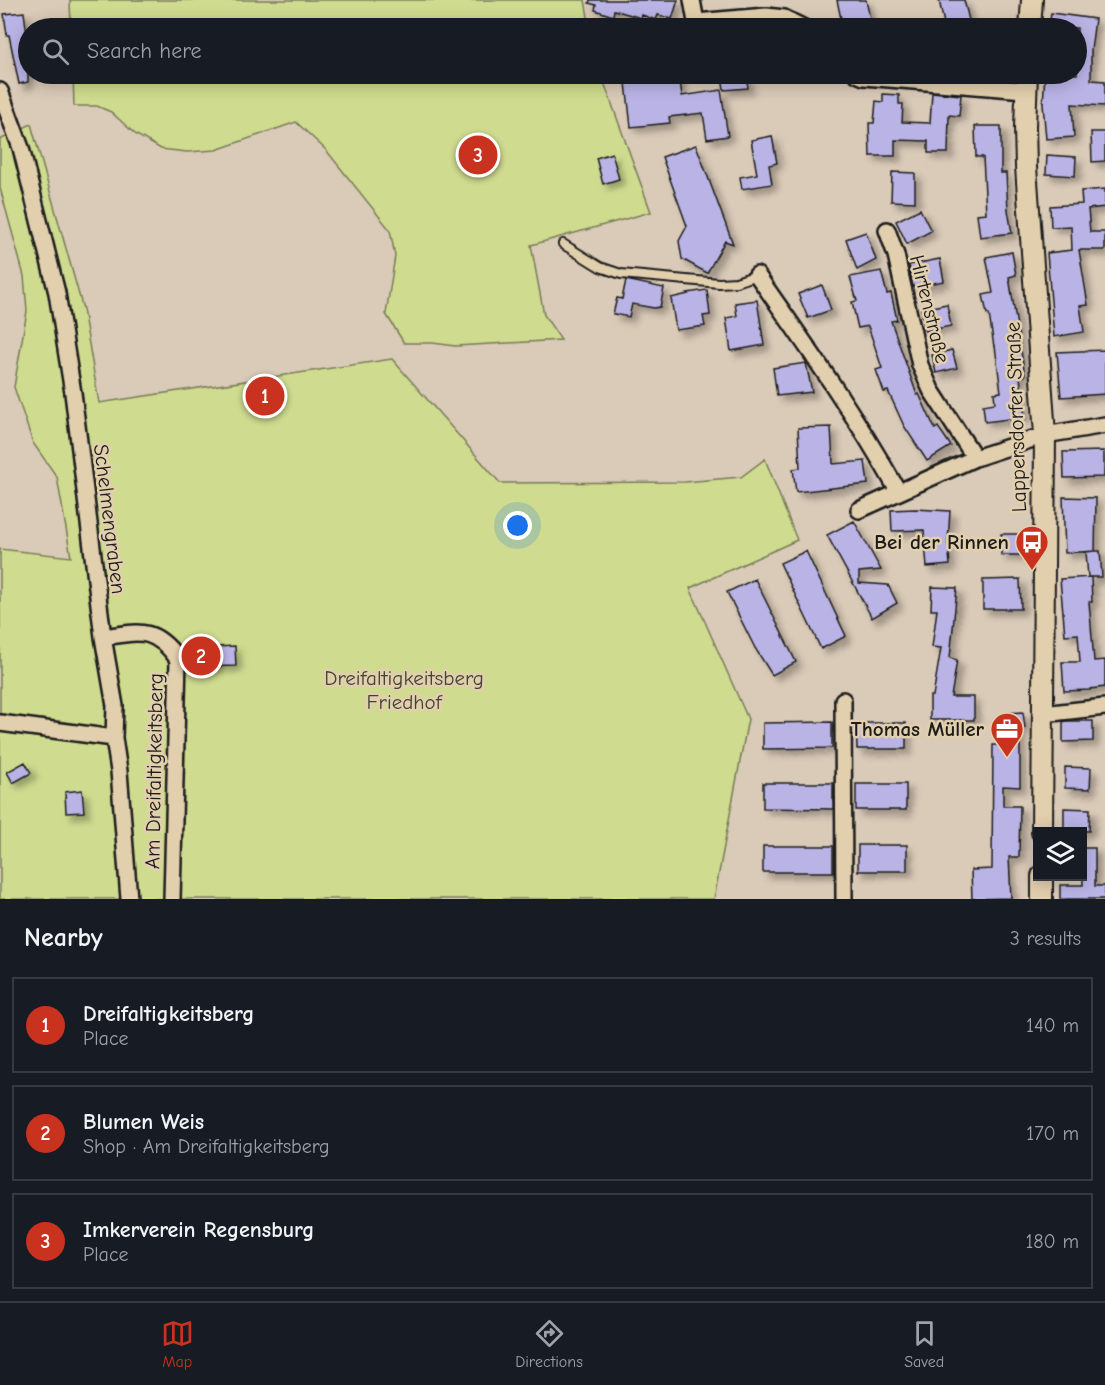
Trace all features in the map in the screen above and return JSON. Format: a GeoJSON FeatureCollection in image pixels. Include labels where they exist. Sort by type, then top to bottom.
{"type":"FeatureCollection","features":[{"type":"Feature","properties":{"kind":"street"},"geometry":{"type":"LineString","coordinates":[[692,0],[695,18]]}},
{"type":"Feature","properties":{"kind":"street"},"geometry":{"type":"LineString","coordinates":[[1031,18],[1032,0]]}},
{"type":"Feature","properties":{"kind":"street"},"geometry":{"type":"LineString","coordinates":[[743,18],[766,16],[784,18]]}},
{"type":"Feature","properties":{"kind":"street","name":"Lappersdorfer Straße"},"geometry":{"type":"LineString","coordinates":[[1026,84],[1027,178],[1045,435],[1042,827]]}},
{"type":"Feature","properties":{"kind":"street","name":"Schelmengraben"},"geometry":{"type":"LineString","coordinates":[[0,91],[21,148],[57,293],[73,393],[103,637],[115,706],[114,738],[119,771],[129,899]]}},
{"type":"Feature","properties":{"kind":"street","name":"Hirtenstraße"},"geometry":{"type":"LineString","coordinates":[[887,230],[896,255],[920,365],[931,390],[975,458]]}},
{"type":"Feature","properties":{"kind":"street"},"geometry":{"type":"LineString","coordinates":[[757,275],[825,372],[872,445],[898,491]]}},
{"type":"Feature","properties":{"kind":"street"},"geometry":{"type":"LineString","coordinates":[[859,510],[975,458],[1045,435],[1105,425]]}},
{"type":"Feature","properties":{"kind":"street","name":"Am Dreifaltigkeitsberg"},"geometry":{"type":"LineString","coordinates":[[103,637],[134,633],[153,634],[167,644],[178,659],[172,899]]}},
{"type":"Feature","properties":{"kind":"street"},"geometry":{"type":"LineString","coordinates":[[843,700],[844,899]]}},
{"type":"Feature","properties":{"kind":"street"},"geometry":{"type":"LineString","coordinates":[[1043,714],[1105,707]]}},
{"type":"Feature","properties":{"kind":"street"},"geometry":{"type":"LineString","coordinates":[[0,723],[114,738]]}},
{"type":"Feature","properties":{"kind":"street"},"geometry":{"type":"LineString","coordinates":[[1042,881],[1042,899]]}},
{"type":"Feature","properties":{"kind":"lane"},"geometry":{"type":"LineString","coordinates":[[563,244],[600,267],[621,274],[719,283],[736,282],[757,275]]}},
{"type":"Feature","properties":{"kind":"green space"},"geometry":{"type":"Polygon","coordinates":[[[70,0],[585,0],[588,18],[71,18],[70,0]]]}},
{"type":"Feature","properties":{"kind":"green space"},"geometry":{"type":"Polygon","coordinates":[[[73,84],[605,84],[651,212],[531,245],[544,315],[561,340],[455,346],[404,343],[386,314],[395,256],[390,230],[326,150],[296,122],[216,150],[187,152],[161,149],[135,134],[111,112],[97,106],[74,106],[73,84]]]}},
{"type":"Feature","properties":{"kind":"green space","name":"Dreifaltigkeitsberg Friedhof"},"geometry":{"type":"Polygon","coordinates":[[[31,124],[83,309],[99,403],[392,359],[500,483],[685,482],[741,477],[765,459],[797,540],[690,588],[748,719],[714,899],[0,899],[0,549],[71,557],[57,477],[33,443],[14,387],[27,311],[24,276],[0,188],[0,140],[31,124]]]}},
{"type":"Feature","properties":{"kind":"building"},"geometry":{"type":"Polygon","coordinates":[[[590,0],[678,0],[672,18],[658,15],[657,18],[650,18],[642,15],[641,18],[614,10],[613,16],[595,10],[596,5],[589,3],[590,0]]]}},
{"type":"Feature","properties":{"kind":"building"},"geometry":{"type":"Polygon","coordinates":[[[837,0],[866,0],[870,18],[841,18],[837,0]]]}},
{"type":"Feature","properties":{"kind":"building"},"geometry":{"type":"Polygon","coordinates":[[[939,0],[964,0],[968,18],[943,18],[939,0]]]}},
{"type":"Feature","properties":{"kind":"building"},"geometry":{"type":"Polygon","coordinates":[[[24,12],[25,18],[18,18],[18,79],[9,35],[7,35],[4,14],[24,12]]]}},
{"type":"Feature","properties":{"kind":"building"},"geometry":{"type":"Polygon","coordinates":[[[1051,13],[1095,19],[1091,50],[1091,80],[1105,81],[1105,106],[1072,104],[1074,137],[1046,139],[1043,104],[1044,84],[1087,84],[1087,18],[1050,18],[1051,13]]]}},
{"type":"Feature","properties":{"kind":"building"},"geometry":{"type":"Polygon","coordinates":[[[626,84],[680,84],[682,96],[721,90],[728,136],[707,139],[703,113],[669,117],[670,123],[631,127],[626,84]]]}},
{"type":"Feature","properties":{"kind":"building"},"geometry":{"type":"Polygon","coordinates":[[[723,84],[747,84],[748,88],[724,90],[723,84]]]}},
{"type":"Feature","properties":{"kind":"building"},"geometry":{"type":"Polygon","coordinates":[[[932,92],[961,95],[959,116],[949,115],[948,153],[928,153],[928,141],[895,140],[895,156],[870,156],[869,123],[874,123],[876,101],[883,102],[883,94],[899,95],[899,104],[903,104],[902,122],[930,123],[932,92]]]}},
{"type":"Feature","properties":{"kind":"building"},"geometry":{"type":"Polygon","coordinates":[[[975,126],[1001,126],[1001,173],[1006,173],[1012,233],[980,237],[977,214],[986,213],[983,157],[976,157],[975,126]]]}},
{"type":"Feature","properties":{"kind":"building"},"geometry":{"type":"Polygon","coordinates":[[[1091,132],[1105,132],[1105,161],[1092,162],[1091,132]]]}},
{"type":"Feature","properties":{"kind":"building"},"geometry":{"type":"Polygon","coordinates":[[[772,136],[777,163],[769,165],[772,184],[742,189],[740,177],[757,174],[751,140],[772,136]]]}},
{"type":"Feature","properties":{"kind":"building"},"geometry":{"type":"Polygon","coordinates":[[[478,142],[481,149],[488,146],[494,160],[471,170],[462,149],[478,142]]]}},
{"type":"Feature","properties":{"kind":"building"},"geometry":{"type":"Polygon","coordinates":[[[696,145],[733,244],[725,241],[707,273],[682,259],[679,241],[687,226],[662,157],[696,145]]]}},
{"type":"Feature","properties":{"kind":"building"},"geometry":{"type":"Polygon","coordinates":[[[612,153],[619,179],[603,184],[596,158],[612,153]]]}},
{"type":"Feature","properties":{"kind":"building"},"geometry":{"type":"Polygon","coordinates":[[[1047,155],[1076,157],[1075,176],[1046,174],[1047,155]]]}},
{"type":"Feature","properties":{"kind":"building"},"geometry":{"type":"Polygon","coordinates":[[[892,172],[915,173],[915,202],[891,201],[892,172]]]}},
{"type":"Feature","properties":{"kind":"building"},"geometry":{"type":"Polygon","coordinates":[[[1105,189],[1105,207],[1088,209],[1090,232],[1105,232],[1105,250],[1079,250],[1088,305],[1080,306],[1084,332],[1054,337],[1047,253],[1072,250],[1071,226],[1051,227],[1050,206],[1082,204],[1081,191],[1105,189]]]}},
{"type":"Feature","properties":{"kind":"building"},"geometry":{"type":"Polygon","coordinates":[[[920,209],[931,231],[907,244],[896,221],[920,209]]]}},
{"type":"Feature","properties":{"kind":"building"},"geometry":{"type":"Polygon","coordinates":[[[866,232],[876,260],[857,270],[846,239],[866,232]]]}},
{"type":"Feature","properties":{"kind":"building"},"geometry":{"type":"Polygon","coordinates":[[[1012,252],[1016,275],[1009,277],[1025,376],[1020,377],[1025,417],[985,422],[983,405],[995,403],[994,393],[1001,392],[995,346],[983,295],[993,293],[986,257],[1012,252]]]}},
{"type":"Feature","properties":{"kind":"building"},"geometry":{"type":"Polygon","coordinates":[[[940,259],[944,281],[913,287],[909,265],[940,259]]]}},
{"type":"Feature","properties":{"kind":"building"},"geometry":{"type":"Polygon","coordinates":[[[881,271],[887,294],[891,293],[897,320],[891,321],[917,395],[919,394],[935,429],[938,427],[951,446],[927,461],[904,426],[888,391],[884,392],[876,370],[882,368],[868,326],[858,328],[852,302],[857,301],[850,277],[881,271]]]}},
{"type":"Feature","properties":{"kind":"building"},"geometry":{"type":"Polygon","coordinates":[[[626,280],[664,288],[660,307],[632,304],[629,317],[613,314],[617,298],[622,299],[626,280]]]}},
{"type":"Feature","properties":{"kind":"building"},"geometry":{"type":"Polygon","coordinates":[[[822,285],[831,310],[808,318],[798,294],[822,285]]]}},
{"type":"Feature","properties":{"kind":"building"},"geometry":{"type":"Polygon","coordinates":[[[707,290],[710,315],[703,316],[705,326],[676,330],[671,298],[707,290]]]}},
{"type":"Feature","properties":{"kind":"building"},"geometry":{"type":"Polygon","coordinates":[[[757,300],[764,345],[731,351],[726,318],[737,316],[735,303],[757,300]]]}},
{"type":"Feature","properties":{"kind":"building"},"geometry":{"type":"Polygon","coordinates":[[[947,304],[951,326],[925,331],[921,309],[947,304]]]}},
{"type":"Feature","properties":{"kind":"building"},"geometry":{"type":"Polygon","coordinates":[[[952,350],[957,368],[936,373],[932,355],[952,350]]]}},
{"type":"Feature","properties":{"kind":"building"},"geometry":{"type":"Polygon","coordinates":[[[1105,350],[1105,394],[1061,397],[1057,352],[1105,350]]]}},
{"type":"Feature","properties":{"kind":"building"},"geometry":{"type":"Polygon","coordinates":[[[806,363],[812,392],[777,396],[773,368],[806,363]]]}},
{"type":"Feature","properties":{"kind":"building"},"geometry":{"type":"Polygon","coordinates":[[[831,427],[833,464],[865,461],[868,484],[796,492],[793,469],[800,468],[798,428],[831,427]]]}},
{"type":"Feature","properties":{"kind":"building"},"geometry":{"type":"Polygon","coordinates":[[[1104,451],[1104,477],[1064,478],[1063,452],[1104,451]]]}},
{"type":"Feature","properties":{"kind":"building"},"geometry":{"type":"Polygon","coordinates":[[[1063,497],[1096,498],[1095,551],[1065,553],[1063,497]]]}},
{"type":"Feature","properties":{"kind":"building"},"geometry":{"type":"Polygon","coordinates":[[[891,510],[950,511],[948,542],[950,565],[927,567],[924,530],[892,531],[891,510]]]}},
{"type":"Feature","properties":{"kind":"building"},"geometry":{"type":"Polygon","coordinates":[[[854,521],[881,570],[859,572],[859,583],[888,585],[897,603],[872,618],[827,535],[854,521]]]}},
{"type":"Feature","properties":{"kind":"building"},"geometry":{"type":"Polygon","coordinates":[[[1001,534],[1023,534],[1023,555],[1001,555],[1001,534]]]}},
{"type":"Feature","properties":{"kind":"building"},"geometry":{"type":"Polygon","coordinates":[[[806,551],[846,636],[821,649],[780,563],[806,551]]]}},
{"type":"Feature","properties":{"kind":"building"},"geometry":{"type":"Polygon","coordinates":[[[1100,551],[1102,577],[1088,577],[1086,552],[1100,551]]]}},
{"type":"Feature","properties":{"kind":"building"},"geometry":{"type":"Polygon","coordinates":[[[1091,577],[1092,602],[1089,602],[1094,661],[1105,660],[1105,687],[1064,691],[1062,662],[1080,662],[1078,634],[1065,635],[1060,579],[1091,577]]]}},
{"type":"Feature","properties":{"kind":"building"},"geometry":{"type":"Polygon","coordinates":[[[755,579],[796,662],[772,675],[755,648],[727,592],[755,579]]]}},
{"type":"Feature","properties":{"kind":"building"},"geometry":{"type":"Polygon","coordinates":[[[1020,579],[1021,609],[983,609],[983,580],[1020,579]]]}},
{"type":"Feature","properties":{"kind":"building"},"geometry":{"type":"Polygon","coordinates":[[[932,587],[957,588],[950,658],[957,660],[951,697],[974,697],[974,720],[930,720],[930,696],[933,696],[941,648],[932,647],[937,610],[931,610],[932,587]]]}},
{"type":"Feature","properties":{"kind":"building"},"geometry":{"type":"Polygon","coordinates":[[[235,646],[236,666],[197,667],[196,648],[235,646]]]}},
{"type":"Feature","properties":{"kind":"building"},"geometry":{"type":"Polygon","coordinates":[[[1023,712],[1025,728],[1020,728],[1020,787],[1003,786],[1003,806],[1020,806],[1019,857],[1009,857],[1011,898],[972,899],[971,870],[992,869],[993,745],[1009,745],[1006,713],[1023,712]]]}},
{"type":"Feature","properties":{"kind":"building"},"geometry":{"type":"Polygon","coordinates":[[[1093,721],[1093,741],[1063,742],[1063,722],[1093,721]]]}},
{"type":"Feature","properties":{"kind":"building"},"geometry":{"type":"Polygon","coordinates":[[[832,722],[832,748],[763,749],[763,723],[832,722]]]}},
{"type":"Feature","properties":{"kind":"building"},"geometry":{"type":"Polygon","coordinates":[[[856,723],[906,723],[906,749],[857,749],[856,723]]]}},
{"type":"Feature","properties":{"kind":"building"},"geometry":{"type":"Polygon","coordinates":[[[25,762],[31,773],[13,783],[7,772],[25,762]]]}},
{"type":"Feature","properties":{"kind":"building"},"geometry":{"type":"Polygon","coordinates":[[[1065,767],[1091,768],[1090,789],[1065,788],[1065,767]]]}},
{"type":"Feature","properties":{"kind":"building"},"geometry":{"type":"Polygon","coordinates":[[[763,783],[833,783],[833,809],[763,808],[763,783]]]}},
{"type":"Feature","properties":{"kind":"building"},"geometry":{"type":"Polygon","coordinates":[[[856,784],[906,784],[906,810],[856,810],[856,784]]]}},
{"type":"Feature","properties":{"kind":"building"},"geometry":{"type":"Polygon","coordinates":[[[82,790],[84,812],[66,813],[65,792],[82,790]]]}},
{"type":"Feature","properties":{"kind":"building"},"geometry":{"type":"Polygon","coordinates":[[[1064,808],[1090,809],[1089,831],[1087,827],[1064,827],[1064,808]]]}},
{"type":"Feature","properties":{"kind":"building"},"geometry":{"type":"Polygon","coordinates":[[[858,845],[907,845],[907,871],[858,871],[858,845]]]}},
{"type":"Feature","properties":{"kind":"building"},"geometry":{"type":"Polygon","coordinates":[[[763,846],[833,846],[833,872],[763,872],[763,846]]]}},
{"type":"Feature","properties":{"kind":"building"},"geometry":{"type":"Polygon","coordinates":[[[1087,848],[1095,848],[1095,886],[1105,886],[1105,899],[1060,899],[1060,885],[1083,885],[1083,881],[1087,881],[1087,848]]]}},
{"type":"Feature","properties":{"kind":"place","name":"Imkerverein Regensburg"},"geometry":{"type":"Point","coordinates":[478,155]}},
{"type":"Feature","properties":{"kind":"place","name":"Dreifaltigkeitsberg"},"geometry":{"type":"Point","coordinates":[265,396]}},
{"type":"Feature","properties":{"kind":"place","name":"Bei der Rinnen"},"geometry":{"type":"Point","coordinates":[1032,571]}},
{"type":"Feature","properties":{"kind":"place","name":"Blumen Weis"},"geometry":{"type":"Point","coordinates":[201,656]}},
{"type":"Feature","properties":{"kind":"place","name":"Thomas Müller"},"geometry":{"type":"Point","coordinates":[1007,758]}}]}
